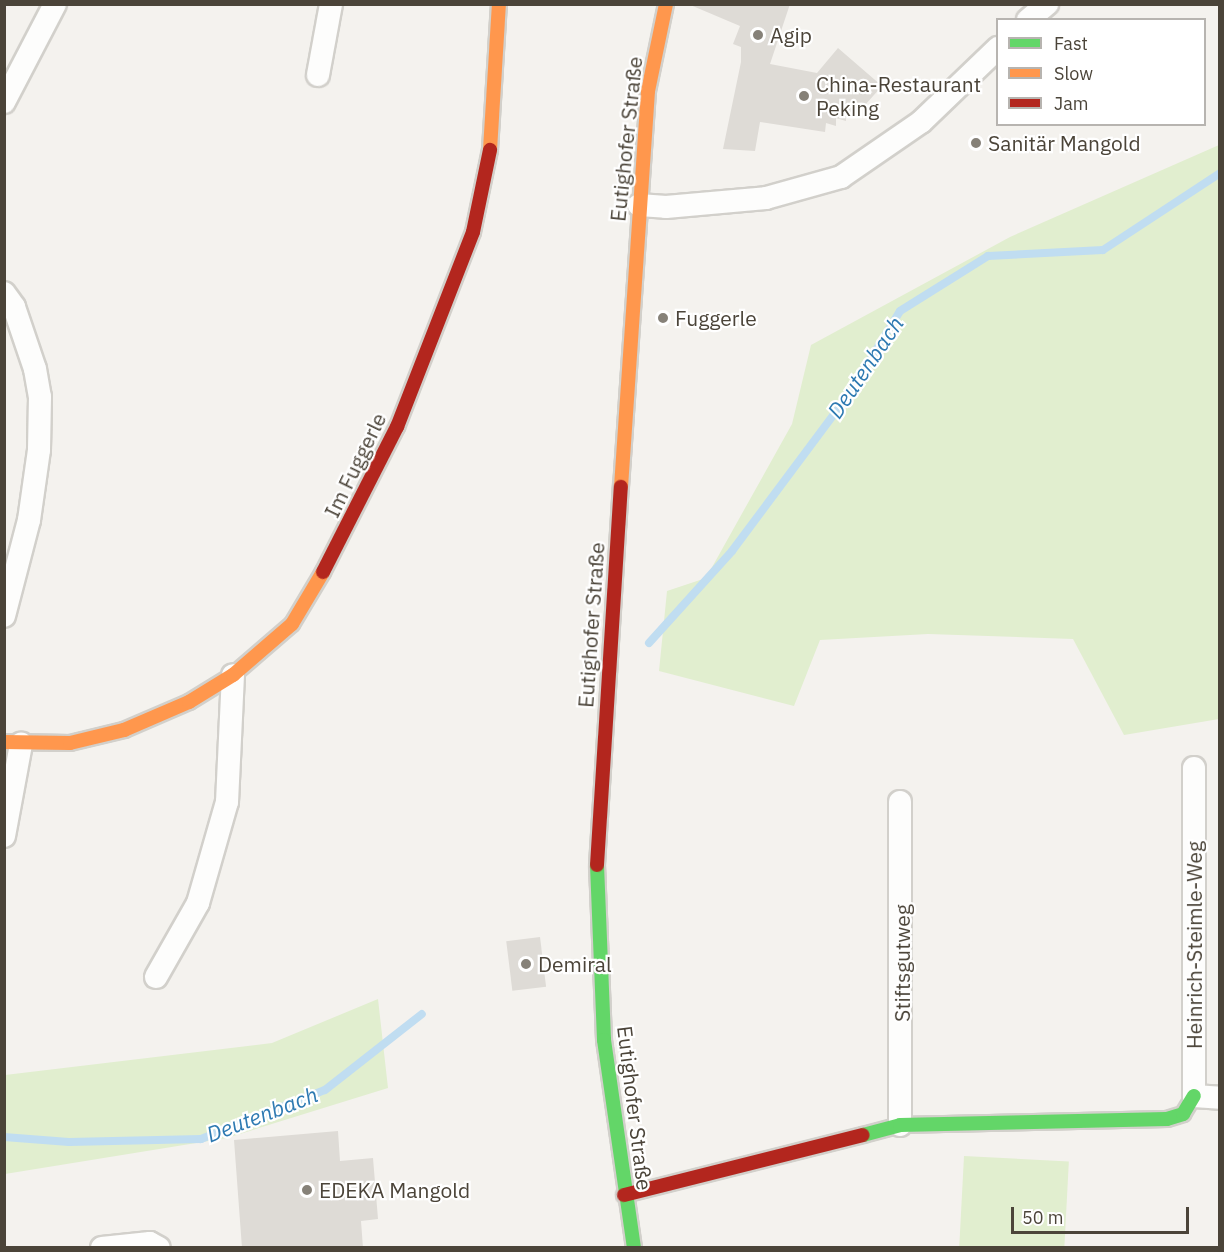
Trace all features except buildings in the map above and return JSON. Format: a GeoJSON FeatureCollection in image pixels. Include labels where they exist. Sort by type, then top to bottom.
{"type":"FeatureCollection","features":[{"type":"Feature","properties":{"kind":"street"},"geometry":{"type":"LineString","coordinates":[[4,102],[55,4]]}},
{"type":"Feature","properties":{"kind":"street"},"geometry":{"type":"LineString","coordinates":[[318,75],[331,4]]}},
{"type":"Feature","properties":{"kind":"street","name":"Im Fuggerle"},"geometry":{"type":"LineString","coordinates":[[13,743],[70,743],[124,730],[189,702],[233,675],[292,624],[343,538],[398,427],[450,294],[488,174],[499,4]]}},
{"type":"Feature","properties":{"kind":"street","name":"Eutighofer Straße"},"geometry":{"type":"LineString","coordinates":[[634,1248],[624,1195],[604,1040],[597,893],[639,205],[648,91],[666,4]]}},
{"type":"Feature","properties":{"kind":"street"},"geometry":{"type":"LineString","coordinates":[[1030,18],[1047,4]]}},
{"type":"Feature","properties":{"kind":"street"},"geometry":{"type":"LineString","coordinates":[[639,205],[666,207],[766,198],[841,177],[921,122],[996,50]]}},
{"type":"Feature","properties":{"kind":"street"},"geometry":{"type":"LineString","coordinates":[[4,293],[28,348],[40,397],[39,450],[29,520],[4,616]]}},
{"type":"Feature","properties":{"kind":"street"},"geometry":{"type":"LineString","coordinates":[[156,976],[198,903],[227,802],[233,675]]}},
{"type":"Feature","properties":{"kind":"street"},"geometry":{"type":"LineString","coordinates":[[4,836],[13,743]]}},
{"type":"Feature","properties":{"kind":"street","name":"Heinrich-Steimle-Weg"},"geometry":{"type":"LineString","coordinates":[[1194,768],[1194,1096]]}},
{"type":"Feature","properties":{"kind":"street","name":"Stiftsgutweg"},"geometry":{"type":"LineString","coordinates":[[900,802],[900,1125]]}},
{"type":"Feature","properties":{"kind":"street"},"geometry":{"type":"LineString","coordinates":[[624,1195],[900,1125],[1167,1119],[1183,1114],[1194,1096],[1220,1098]]}},
{"type":"Feature","properties":{"kind":"street"},"geometry":{"type":"LineString","coordinates":[[102,1248],[150,1243],[159,1248]]}},
{"type":"Feature","properties":{"kind":"green space"},"geometry":{"type":"Polygon","coordinates":[[[1219,145],[1219,719],[1124,735],[1073,639],[928,634],[820,640],[794,706],[659,671],[667,591],[706,578],[792,424],[811,345],[1010,237],[1219,145]]]}},
{"type":"Feature","properties":{"kind":"green space"},"geometry":{"type":"Polygon","coordinates":[[[378,999],[388,1088],[227,1138],[5,1174],[5,1075],[272,1043],[378,999]]]}},
{"type":"Feature","properties":{"kind":"green space"},"geometry":{"type":"Polygon","coordinates":[[[964,1156],[1069,1161],[1064,1248],[959,1247],[964,1156]]]}},
{"type":"Feature","properties":{"kind":"waterway","name":"Deutenbach"},"geometry":{"type":"LineString","coordinates":[[649,643],[732,551],[849,394],[900,311],[988,256],[1103,250],[1220,173]]}},
{"type":"Feature","properties":{"kind":"waterway","name":"Deutenbach"},"geometry":{"type":"LineString","coordinates":[[4,1137],[69,1142],[201,1139],[325,1090],[422,1014]]}},
{"type":"Feature","properties":{"kind":"traffic: fast"},"geometry":{"type":"LineString","coordinates":[[597,865],[604,1040],[634,1248]]}},
{"type":"Feature","properties":{"kind":"traffic: fast"},"geometry":{"type":"LineString","coordinates":[[863,1135],[900,1125],[1167,1119],[1183,1114],[1194,1096]]}},
{"type":"Feature","properties":{"kind":"traffic: slow"},"geometry":{"type":"LineString","coordinates":[[490,150],[499,4]]}},
{"type":"Feature","properties":{"kind":"traffic: slow"},"geometry":{"type":"LineString","coordinates":[[621,487],[648,91],[666,4]]}},
{"type":"Feature","properties":{"kind":"traffic: slow"},"geometry":{"type":"LineString","coordinates":[[4,742],[70,743],[124,730],[189,702],[233,675],[292,624],[323,572]]}},
{"type":"Feature","properties":{"kind":"traffic: jam"},"geometry":{"type":"LineString","coordinates":[[323,572],[397,427],[473,232],[490,150]]}},
{"type":"Feature","properties":{"kind":"traffic: jam"},"geometry":{"type":"LineString","coordinates":[[597,865],[621,487]]}},
{"type":"Feature","properties":{"kind":"traffic: jam"},"geometry":{"type":"LineString","coordinates":[[624,1195],[863,1135]]}},
{"type":"Feature","properties":{"kind":"place","name":"Agip"},"geometry":{"type":"Point","coordinates":[758,35]}},
{"type":"Feature","properties":{"kind":"place","name":"China-Restaurant Peking"},"geometry":{"type":"Point","coordinates":[804,96]}},
{"type":"Feature","properties":{"kind":"place","name":"Sanitär Mangold"},"geometry":{"type":"Point","coordinates":[976,143]}},
{"type":"Feature","properties":{"kind":"place","name":"Fuggerle"},"geometry":{"type":"Point","coordinates":[663,318]}},
{"type":"Feature","properties":{"kind":"place","name":"Demiral"},"geometry":{"type":"Point","coordinates":[526,964]}},
{"type":"Feature","properties":{"kind":"place","name":"EDEKA Mangold"},"geometry":{"type":"Point","coordinates":[307,1190]}}]}
